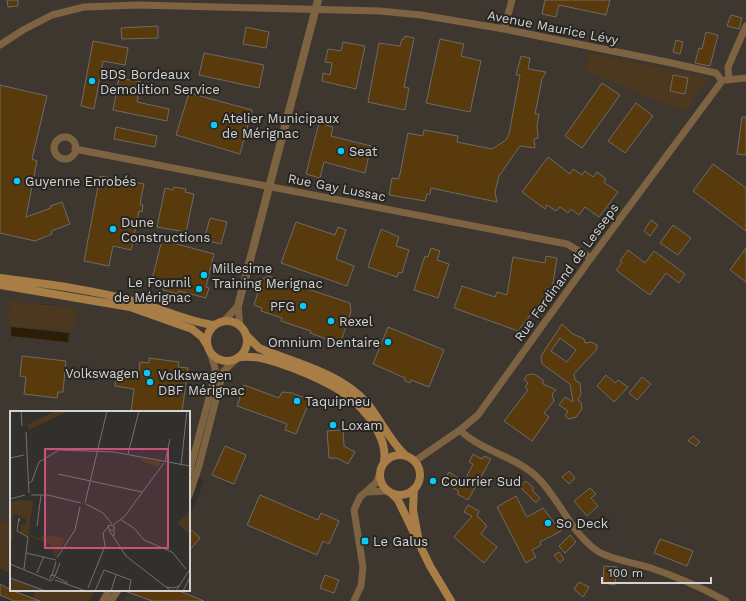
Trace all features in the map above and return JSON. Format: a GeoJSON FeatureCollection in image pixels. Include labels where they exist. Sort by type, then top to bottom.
{"type":"FeatureCollection","features":[{"type":"Feature","properties":{"kind":"main road"},"geometry":{"type":"LineString","coordinates":[[0,278],[114,296],[151,306],[196,321],[219,323],[229,321],[240,326],[246,335],[266,351],[321,372],[352,390],[366,403],[396,447],[415,461],[418,466],[420,478],[414,489],[413,510],[418,540]]}},
{"type":"Feature","properties":{"kind":"main road"},"geometry":{"type":"LineString","coordinates":[[0,284],[136,309],[192,329],[202,337],[208,349],[221,360],[237,358],[264,358],[319,379],[344,392],[364,411],[378,432],[384,444],[384,462],[380,473],[381,483],[398,500],[430,566],[451,601]]}},
{"type":"Feature","properties":{"kind":"main road"},"geometry":{"type":"LineString","coordinates":[[208,349],[208,334],[219,323]]}},
{"type":"Feature","properties":{"kind":"main road"},"geometry":{"type":"LineString","coordinates":[[237,358],[246,347],[246,335]]}},
{"type":"Feature","properties":{"kind":"main road"},"geometry":{"type":"LineString","coordinates":[[384,462],[394,456],[405,455]]}},
{"type":"Feature","properties":{"kind":"main road"},"geometry":{"type":"LineString","coordinates":[[389,492],[403,495],[414,489]]}},
{"type":"Feature","properties":{"kind":"street"},"geometry":{"type":"LineString","coordinates":[[240,326],[238,306],[318,0]]}},
{"type":"Feature","properties":{"kind":"street"},"geometry":{"type":"LineString","coordinates":[[504,29],[512,0]]}},
{"type":"Feature","properties":{"kind":"street","name":"Avenue Maurice Lévy"},"geometry":{"type":"LineString","coordinates":[[0,45],[39,21],[52,15],[84,7],[138,5],[380,11],[421,15],[504,29],[705,70],[716,73],[726,80]]}},
{"type":"Feature","properties":{"kind":"street"},"geometry":{"type":"LineString","coordinates":[[746,26],[728,67],[726,80],[746,78]]}},
{"type":"Feature","properties":{"kind":"street","name":"Rue Ferdinand de Lesseps"},"geometry":{"type":"LineString","coordinates":[[415,461],[460,430],[478,415],[591,258],[726,80]]}},
{"type":"Feature","properties":{"kind":"street","name":"Rue Gay Lussac"},"geometry":{"type":"LineString","coordinates":[[76,149],[567,244],[591,258]]}},
{"type":"Feature","properties":{"kind":"street"},"geometry":{"type":"LineString","coordinates":[[219,323],[238,306]]}},
{"type":"Feature","properties":{"kind":"street"},"geometry":{"type":"LineString","coordinates":[[190,470],[215,375],[215,368],[208,349]]}},
{"type":"Feature","properties":{"kind":"street"},"geometry":{"type":"LineString","coordinates":[[190,493],[199,466],[223,372],[237,358]]}},
{"type":"Feature","properties":{"kind":"street"},"geometry":{"type":"LineString","coordinates":[[460,430],[468,438],[522,466],[538,477],[586,542],[600,552],[663,573],[704,589],[726,601]]}},
{"type":"Feature","properties":{"kind":"street"},"geometry":{"type":"LineString","coordinates":[[354,601],[361,586],[363,567],[354,510],[357,502],[376,483],[380,473]]}},
{"type":"Feature","properties":{"kind":"street"},"geometry":{"type":"LineString","coordinates":[[366,492],[389,492]]}},
{"type":"Feature","properties":{"kind":"street"},"geometry":{"type":"LineString","coordinates":[[103,601],[108,591]]}},
{"type":"Feature","properties":{"kind":"street"},"geometry":{"type":"LineString","coordinates":[[110,601],[117,591]]}},
{"type":"Feature","properties":{"kind":"shaded area"},"geometry":{"type":"Polygon","coordinates":[[[0,0],[746,0],[746,601],[123,601],[129,591],[190,591],[190,512],[195,506],[204,480],[190,477],[190,411],[10,411],[10,523],[0,522],[0,0]],[[27,304],[8,326],[54,304],[27,304]]]}},
{"type":"Feature","properties":{"kind":"shaded area"},"geometry":{"type":"Polygon","coordinates":[[[589,53],[706,77],[707,79],[686,112],[585,71],[589,53]]]}},
{"type":"Feature","properties":{"kind":"shaded area"},"geometry":{"type":"Polygon","coordinates":[[[10,300],[76,308],[75,331],[8,326],[10,300]]]}},
{"type":"Feature","properties":{"kind":"shaded area"},"geometry":{"type":"Polygon","coordinates":[[[11,327],[69,333],[68,342],[11,336],[11,327]]]}},
{"type":"Feature","properties":{"kind":"shaded area"},"geometry":{"type":"Polygon","coordinates":[[[0,522],[10,523],[10,573],[0,569],[0,522]]]}},
{"type":"Feature","properties":{"kind":"shaded area"},"geometry":{"type":"Polygon","coordinates":[[[35,591],[95,591],[90,601],[33,601],[35,591]]]}},
{"type":"Feature","properties":{"kind":"building"},"geometry":{"type":"Polygon","coordinates":[[[7,0],[18,0],[18,6],[8,7],[7,0]]]}},
{"type":"Feature","properties":{"kind":"building"},"geometry":{"type":"Polygon","coordinates":[[[545,0],[610,0],[606,15],[559,5],[556,17],[542,14],[545,0]]]}},
{"type":"Feature","properties":{"kind":"building"},"geometry":{"type":"Polygon","coordinates":[[[731,15],[742,18],[739,29],[727,26],[731,15]]]}},
{"type":"Feature","properties":{"kind":"building"},"geometry":{"type":"Polygon","coordinates":[[[158,26],[158,38],[122,39],[121,28],[158,26]]]}},
{"type":"Feature","properties":{"kind":"building"},"geometry":{"type":"Polygon","coordinates":[[[246,27],[269,32],[266,48],[243,44],[246,27]]]}},
{"type":"Feature","properties":{"kind":"building"},"geometry":{"type":"Polygon","coordinates":[[[706,32],[718,35],[710,66],[695,63],[699,48],[702,49],[706,32]]]}},
{"type":"Feature","properties":{"kind":"building"},"geometry":{"type":"Polygon","coordinates":[[[405,36],[414,38],[404,87],[409,88],[405,110],[368,102],[379,43],[400,46],[402,39],[404,39],[405,36]]]}},
{"type":"Feature","properties":{"kind":"building"},"geometry":{"type":"Polygon","coordinates":[[[440,39],[464,44],[461,56],[481,61],[470,112],[426,103],[440,39]]]}},
{"type":"Feature","properties":{"kind":"building"},"geometry":{"type":"Polygon","coordinates":[[[676,40],[683,42],[680,54],[673,52],[676,40]]]}},
{"type":"Feature","properties":{"kind":"building","name":"BDS Bordeaux Demolition Service"},"geometry":{"type":"Polygon","coordinates":[[[93,41],[128,48],[125,65],[103,61],[94,109],[81,106],[93,41]]]}},
{"type":"Feature","properties":{"kind":"building"},"geometry":{"type":"Polygon","coordinates":[[[343,42],[365,46],[356,89],[322,81],[323,73],[330,75],[332,63],[325,62],[328,49],[341,51],[343,42]]]}},
{"type":"Feature","properties":{"kind":"building","name":"Atelier Municipaux de Mérignac"},"geometry":{"type":"Polygon","coordinates":[[[204,53],[264,65],[259,88],[199,75],[204,53]]]}},
{"type":"Feature","properties":{"kind":"building"},"geometry":{"type":"Polygon","coordinates":[[[521,56],[530,58],[528,69],[546,72],[542,79],[535,114],[539,114],[537,125],[538,138],[534,139],[535,148],[520,146],[499,176],[495,192],[497,202],[431,188],[430,194],[427,194],[425,201],[389,195],[392,178],[398,179],[400,174],[408,133],[423,136],[424,130],[458,136],[457,142],[492,149],[506,140],[509,134],[520,75],[516,75],[521,56]]]}},
{"type":"Feature","properties":{"kind":"building"},"geometry":{"type":"Polygon","coordinates":[[[673,75],[688,78],[685,94],[670,91],[673,75]]]}},
{"type":"Feature","properties":{"kind":"building"},"geometry":{"type":"Polygon","coordinates":[[[119,78],[141,82],[137,102],[169,109],[167,121],[113,110],[119,78]]]}},
{"type":"Feature","properties":{"kind":"building"},"geometry":{"type":"Polygon","coordinates":[[[602,83],[620,95],[582,148],[565,136],[602,83]]]}},
{"type":"Feature","properties":{"kind":"building","name":"Guyenne Enrobés"},"geometry":{"type":"Polygon","coordinates":[[[0,85],[47,96],[32,159],[37,161],[26,217],[51,208],[50,206],[62,202],[70,224],[51,231],[52,234],[35,241],[0,233],[0,85]]]}},
{"type":"Feature","properties":{"kind":"building","name":"Atelier Municipaux de Mérignac"},"geometry":{"type":"Polygon","coordinates":[[[189,93],[252,110],[240,154],[176,135],[189,93]]]}},
{"type":"Feature","properties":{"kind":"building"},"geometry":{"type":"Polygon","coordinates":[[[636,103],[653,116],[625,153],[608,141],[636,103]]]}},
{"type":"Feature","properties":{"kind":"building"},"geometry":{"type":"Polygon","coordinates":[[[742,117],[746,117],[746,155],[737,154],[742,117]]]}},
{"type":"Feature","properties":{"kind":"building","name":"Seat"},"geometry":{"type":"Polygon","coordinates":[[[319,123],[333,127],[331,136],[371,146],[365,173],[324,162],[320,178],[306,174],[319,123]]]}},
{"type":"Feature","properties":{"kind":"building"},"geometry":{"type":"Polygon","coordinates":[[[116,127],[157,136],[155,147],[114,139],[116,127]]]}},
{"type":"Feature","properties":{"kind":"building"},"geometry":{"type":"Polygon","coordinates":[[[548,157],[570,174],[573,169],[582,175],[585,171],[593,177],[597,172],[606,179],[604,182],[618,192],[599,217],[585,207],[579,215],[571,209],[568,213],[560,207],[556,211],[547,205],[545,209],[522,192],[548,157]]]}},
{"type":"Feature","properties":{"kind":"building"},"geometry":{"type":"Polygon","coordinates":[[[713,164],[746,188],[746,231],[693,191],[713,164]]]}},
{"type":"Feature","properties":{"kind":"building","name":"Dune Constructions"},"geometry":{"type":"Polygon","coordinates":[[[100,176],[144,184],[140,204],[143,205],[142,212],[139,211],[134,236],[139,237],[137,244],[133,243],[131,250],[113,246],[109,266],[84,261],[100,176]]]}},
{"type":"Feature","properties":{"kind":"building"},"geometry":{"type":"Polygon","coordinates":[[[174,187],[186,189],[185,192],[194,194],[186,232],[157,227],[165,188],[173,190],[174,187]]]}},
{"type":"Feature","properties":{"kind":"building"},"geometry":{"type":"Polygon","coordinates":[[[210,218],[227,222],[221,244],[204,240],[210,218]]]}},
{"type":"Feature","properties":{"kind":"building"},"geometry":{"type":"Polygon","coordinates":[[[651,220],[658,225],[650,236],[644,231],[651,220]]]}},
{"type":"Feature","properties":{"kind":"building"},"geometry":{"type":"Polygon","coordinates":[[[296,222],[335,235],[338,227],[346,230],[336,259],[354,266],[347,286],[281,263],[296,222]]]}},
{"type":"Feature","properties":{"kind":"building"},"geometry":{"type":"Polygon","coordinates":[[[673,225],[691,238],[678,255],[660,243],[673,225]]]}},
{"type":"Feature","properties":{"kind":"building"},"geometry":{"type":"Polygon","coordinates":[[[381,229],[399,237],[396,246],[409,250],[402,273],[399,272],[397,277],[368,267],[381,229]]]}},
{"type":"Feature","properties":{"kind":"building"},"geometry":{"type":"Polygon","coordinates":[[[162,240],[214,254],[206,287],[209,288],[206,298],[179,291],[178,294],[163,290],[165,283],[152,279],[162,240]]]}},
{"type":"Feature","properties":{"kind":"building"},"geometry":{"type":"Polygon","coordinates":[[[431,248],[440,251],[437,260],[449,264],[438,298],[414,290],[425,256],[428,257],[431,248]]]}},
{"type":"Feature","properties":{"kind":"building"},"geometry":{"type":"Polygon","coordinates":[[[746,248],[746,282],[730,270],[746,248]]]}},
{"type":"Feature","properties":{"kind":"building"},"geometry":{"type":"Polygon","coordinates":[[[628,250],[645,263],[654,251],[685,274],[679,283],[666,273],[650,295],[617,271],[622,262],[620,261],[628,250]]]}},
{"type":"Feature","properties":{"kind":"building"},"geometry":{"type":"Polygon","coordinates":[[[546,256],[557,258],[552,289],[546,288],[544,298],[518,331],[454,308],[462,286],[495,297],[497,292],[507,295],[513,257],[545,263],[546,256]]]}},
{"type":"Feature","properties":{"kind":"building"},"geometry":{"type":"Polygon","coordinates":[[[268,276],[350,303],[351,312],[340,344],[310,333],[311,331],[281,321],[282,318],[261,311],[262,308],[254,305],[262,279],[268,276]]]}},
{"type":"Feature","properties":{"kind":"building"},"geometry":{"type":"Polygon","coordinates":[[[562,324],[573,334],[584,339],[585,343],[591,342],[597,345],[597,349],[574,374],[575,380],[580,383],[581,394],[578,400],[581,402],[582,409],[576,417],[569,419],[565,416],[568,411],[559,405],[565,397],[573,402],[570,384],[542,364],[541,356],[562,324]],[[560,338],[551,351],[567,362],[576,350],[560,338]]]}},
{"type":"Feature","properties":{"kind":"building"},"geometry":{"type":"Polygon","coordinates":[[[388,327],[444,350],[429,387],[411,380],[410,383],[404,380],[405,378],[373,364],[388,327]]]}},
{"type":"Feature","properties":{"kind":"building"},"geometry":{"type":"Polygon","coordinates":[[[22,356],[66,361],[63,392],[58,392],[57,398],[24,394],[26,377],[20,376],[22,356]]]}},
{"type":"Feature","properties":{"kind":"building","name":"Volkswagen DBF Mérignac"},"geometry":{"type":"Polygon","coordinates":[[[149,358],[179,362],[178,367],[188,368],[182,411],[131,411],[134,389],[115,386],[116,375],[138,378],[140,362],[149,363],[149,358]]]}},
{"type":"Feature","properties":{"kind":"building"},"geometry":{"type":"Polygon","coordinates":[[[534,374],[543,380],[543,384],[556,390],[552,394],[554,401],[544,413],[549,417],[532,441],[504,421],[528,390],[525,387],[528,383],[524,380],[527,375],[534,374]]]}},
{"type":"Feature","properties":{"kind":"building"},"geometry":{"type":"Polygon","coordinates":[[[606,375],[615,383],[618,380],[628,387],[614,402],[597,386],[606,375]]]}},
{"type":"Feature","properties":{"kind":"building"},"geometry":{"type":"Polygon","coordinates":[[[642,377],[651,384],[637,400],[629,393],[642,377]]]}},
{"type":"Feature","properties":{"kind":"building"},"geometry":{"type":"Polygon","coordinates":[[[244,385],[279,398],[282,392],[292,393],[310,400],[296,434],[285,430],[287,424],[237,406],[244,385]]]}},
{"type":"Feature","properties":{"kind":"building"},"geometry":{"type":"Polygon","coordinates":[[[343,430],[344,446],[355,452],[348,464],[337,458],[329,458],[327,431],[343,430]]]}},
{"type":"Feature","properties":{"kind":"building"},"geometry":{"type":"Polygon","coordinates":[[[693,436],[700,442],[696,446],[688,441],[693,436]]]}},
{"type":"Feature","properties":{"kind":"building"},"geometry":{"type":"Polygon","coordinates":[[[225,446],[246,455],[234,484],[212,475],[225,446]]]}},
{"type":"Feature","properties":{"kind":"building"},"geometry":{"type":"Polygon","coordinates":[[[473,454],[482,459],[484,456],[491,459],[468,500],[457,494],[459,492],[444,481],[449,472],[464,482],[473,464],[469,462],[473,454]]]}},
{"type":"Feature","properties":{"kind":"building"},"geometry":{"type":"Polygon","coordinates":[[[569,471],[575,478],[569,484],[562,477],[569,471]]]}},
{"type":"Feature","properties":{"kind":"building"},"geometry":{"type":"Polygon","coordinates":[[[526,481],[534,488],[532,490],[540,498],[536,503],[520,487],[526,481]]]}},
{"type":"Feature","properties":{"kind":"building"},"geometry":{"type":"Polygon","coordinates":[[[590,488],[596,494],[591,498],[598,506],[587,516],[574,501],[590,488]]]}},
{"type":"Feature","properties":{"kind":"building"},"geometry":{"type":"Polygon","coordinates":[[[260,495],[318,520],[321,513],[339,521],[329,544],[323,541],[317,555],[247,525],[260,495]]]}},
{"type":"Feature","properties":{"kind":"building"},"geometry":{"type":"Polygon","coordinates":[[[516,496],[527,517],[543,508],[561,531],[540,542],[541,545],[532,550],[536,557],[526,563],[497,507],[516,496]]]}},
{"type":"Feature","properties":{"kind":"building"},"geometry":{"type":"Polygon","coordinates":[[[468,505],[479,511],[477,516],[487,526],[481,534],[497,547],[484,563],[454,537],[472,516],[464,512],[468,505]]]}},
{"type":"Feature","properties":{"kind":"building"},"geometry":{"type":"Polygon","coordinates":[[[190,529],[200,538],[190,550],[190,529]]]}},
{"type":"Feature","properties":{"kind":"building"},"geometry":{"type":"Polygon","coordinates":[[[570,535],[576,542],[565,553],[559,546],[570,535]]]}},
{"type":"Feature","properties":{"kind":"building"},"geometry":{"type":"Polygon","coordinates":[[[660,539],[693,551],[687,566],[654,553],[660,539]]]}},
{"type":"Feature","properties":{"kind":"building"},"geometry":{"type":"Polygon","coordinates":[[[559,552],[564,559],[560,563],[554,555],[559,552]]]}},
{"type":"Feature","properties":{"kind":"building"},"geometry":{"type":"Polygon","coordinates":[[[604,566],[617,567],[615,585],[603,583],[604,566]]]}},
{"type":"Feature","properties":{"kind":"building"},"geometry":{"type":"Polygon","coordinates":[[[325,575],[339,580],[334,593],[320,588],[325,575]]]}},
{"type":"Feature","properties":{"kind":"building"},"geometry":{"type":"Polygon","coordinates":[[[579,582],[589,587],[583,597],[574,589],[579,582]]]}},
{"type":"Feature","properties":{"kind":"building"},"geometry":{"type":"Polygon","coordinates":[[[0,584],[10,589],[10,591],[40,601],[14,601],[0,595],[0,584]]]}},
{"type":"Feature","properties":{"kind":"building"},"geometry":{"type":"Polygon","coordinates":[[[125,591],[179,591],[204,601],[152,601],[125,591]]]}},
{"type":"Feature","properties":{"kind":"place","name":"BDS Bordeaux Demolition Service"},"geometry":{"type":"Point","coordinates":[92,81]}},
{"type":"Feature","properties":{"kind":"place","name":"Atelier Municipaux de Mérignac"},"geometry":{"type":"Point","coordinates":[214,125]}},
{"type":"Feature","properties":{"kind":"place","name":"Seat"},"geometry":{"type":"Point","coordinates":[341,151]}},
{"type":"Feature","properties":{"kind":"place","name":"Guyenne Enrobés"},"geometry":{"type":"Point","coordinates":[17,181]}},
{"type":"Feature","properties":{"kind":"place","name":"Dune Constructions"},"geometry":{"type":"Point","coordinates":[113,229]}},
{"type":"Feature","properties":{"kind":"place","name":"Millesime Training Merignac"},"geometry":{"type":"Point","coordinates":[204,275]}},
{"type":"Feature","properties":{"kind":"place","name":"Le Fournil de Mérignac"},"geometry":{"type":"Point","coordinates":[199,289]}},
{"type":"Feature","properties":{"kind":"place","name":"PFG"},"geometry":{"type":"Point","coordinates":[303,306]}},
{"type":"Feature","properties":{"kind":"place","name":"Rexel"},"geometry":{"type":"Point","coordinates":[331,321]}},
{"type":"Feature","properties":{"kind":"place","name":"Omnium Dentaire"},"geometry":{"type":"Point","coordinates":[388,342]}},
{"type":"Feature","properties":{"kind":"place","name":"Volkswagen"},"geometry":{"type":"Point","coordinates":[147,373]}},
{"type":"Feature","properties":{"kind":"place","name":"Volkswagen DBF Mérignac"},"geometry":{"type":"Point","coordinates":[150,382]}},
{"type":"Feature","properties":{"kind":"place","name":"Taquipneu"},"geometry":{"type":"Point","coordinates":[297,401]}},
{"type":"Feature","properties":{"kind":"place","name":"Loxam"},"geometry":{"type":"Point","coordinates":[333,425]}},
{"type":"Feature","properties":{"kind":"place","name":"Courrier Sud"},"geometry":{"type":"Point","coordinates":[433,481]}},
{"type":"Feature","properties":{"kind":"place","name":"So Deck"},"geometry":{"type":"Point","coordinates":[548,523]}},
{"type":"Feature","properties":{"kind":"place","name":"Le Galus"},"geometry":{"type":"Point","coordinates":[365,541]}}]}
